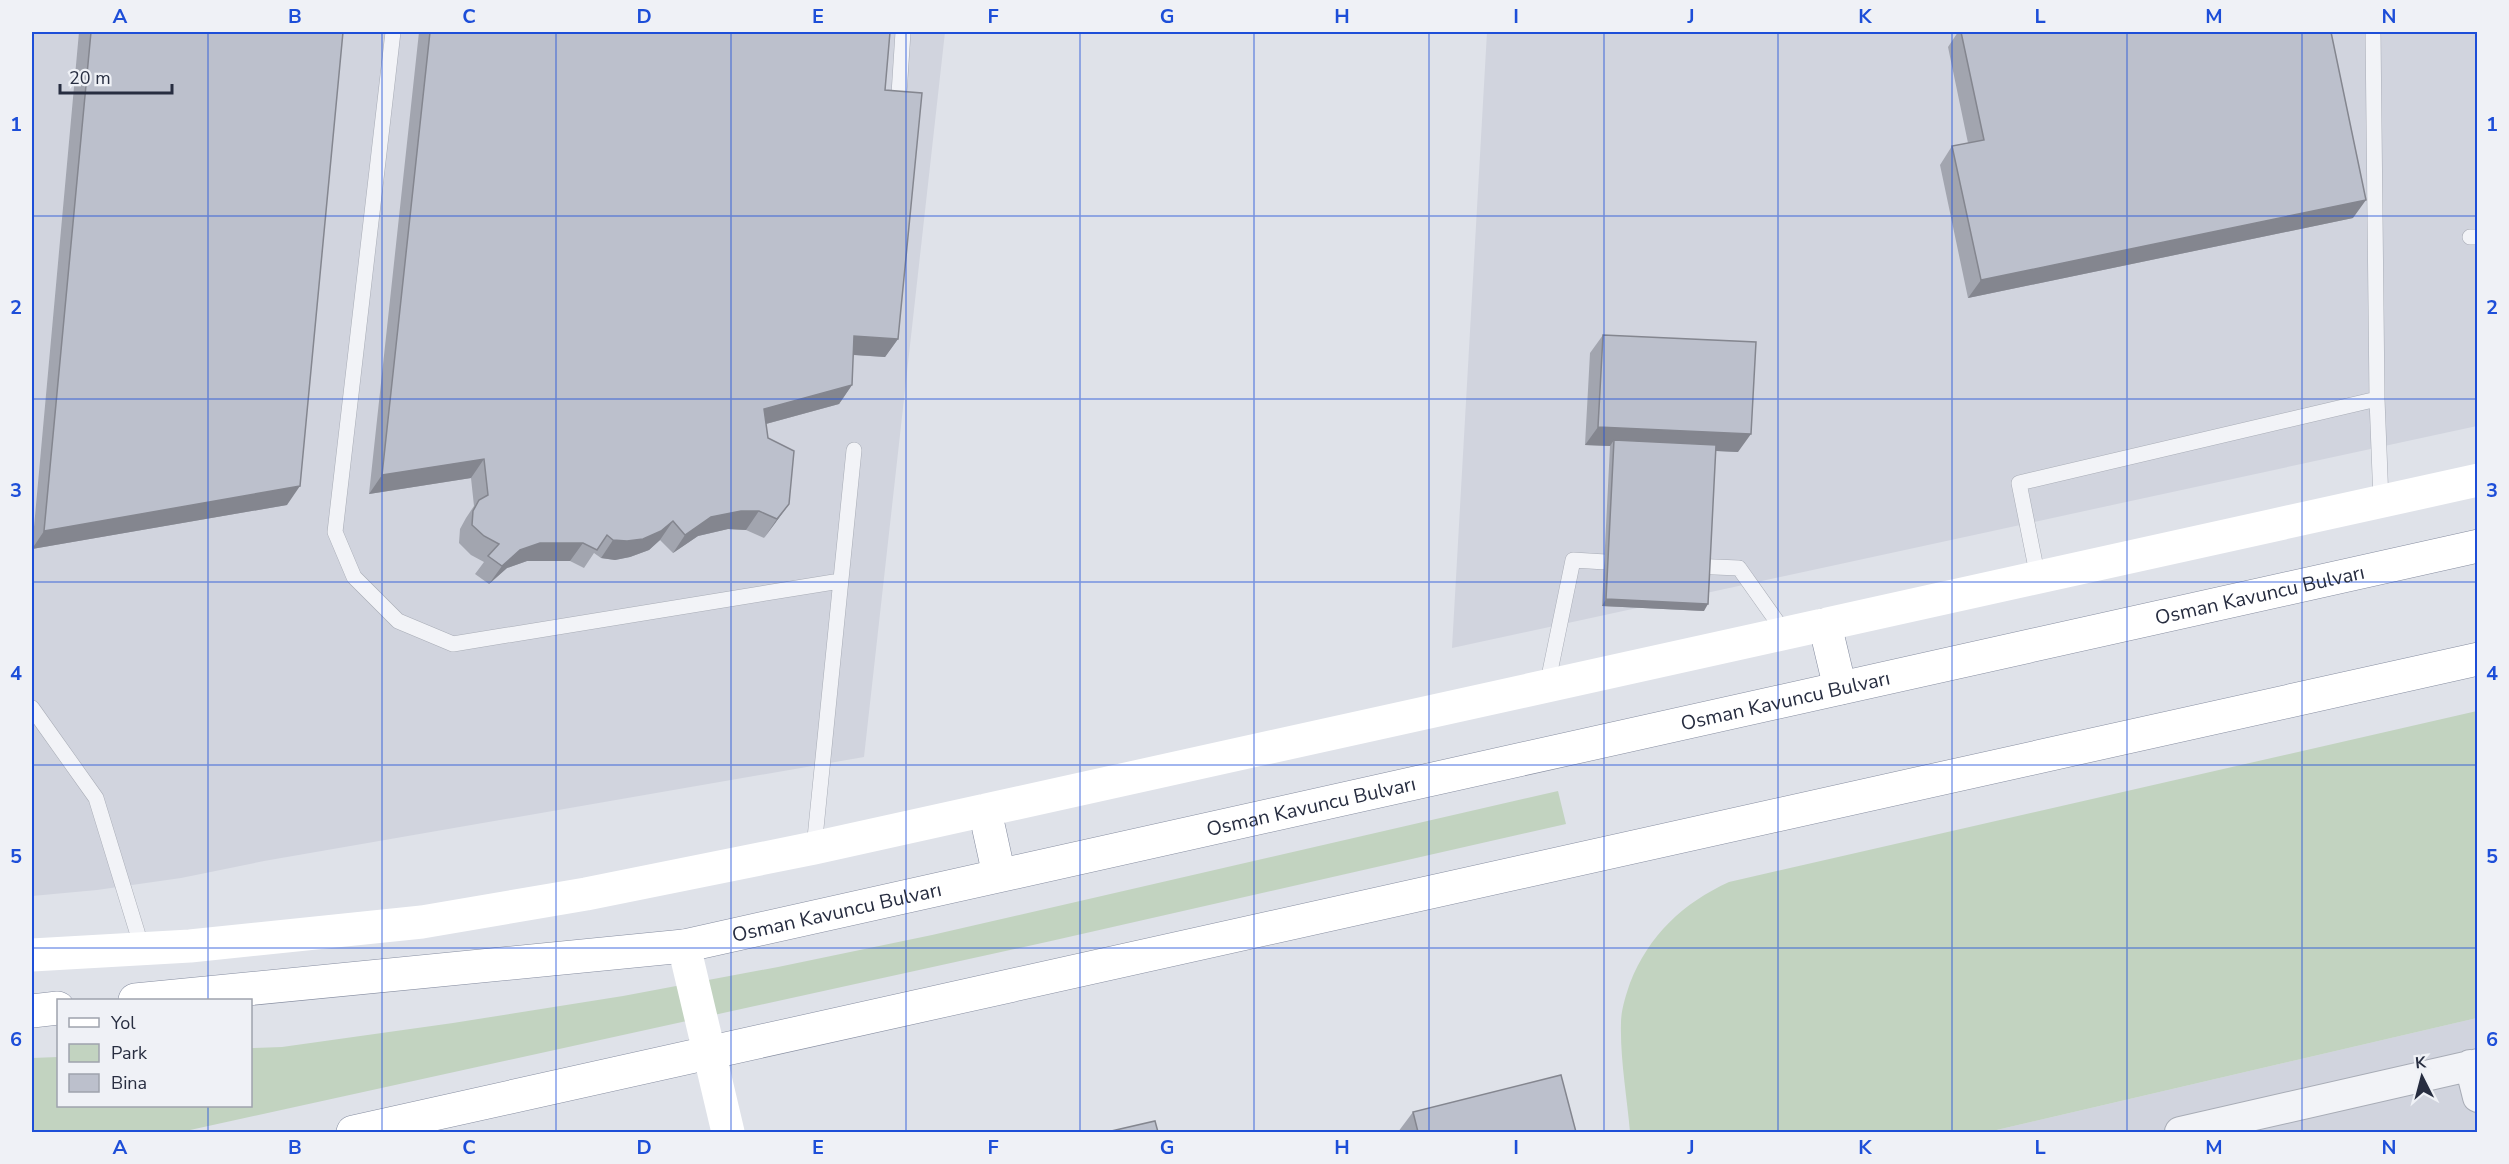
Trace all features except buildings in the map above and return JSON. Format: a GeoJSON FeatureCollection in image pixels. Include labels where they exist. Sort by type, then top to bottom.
{"type":"FeatureCollection","features":[{"type":"Feature","properties":{"kind":"main road"},"geometry":{"type":"LineString","coordinates":[[32,956],[190,946],[422,922],[586,894],[985,811],[2478,480]]}},
{"type":"Feature","properties":{"kind":"main road","name":"Osman Kavuncu Bulvarı"},"geometry":{"type":"LineString","coordinates":[[145,999],[684,946],[2478,546]]}},
{"type":"Feature","properties":{"kind":"main road"},"geometry":{"type":"LineString","coordinates":[[1825,625],[1840,688]]}},
{"type":"Feature","properties":{"kind":"main road"},"geometry":{"type":"LineString","coordinates":[[353,1132],[2478,659]]}},
{"type":"Feature","properties":{"kind":"main road"},"geometry":{"type":"LineString","coordinates":[[985,811],[999,875]]}},
{"type":"Feature","properties":{"kind":"main road"},"geometry":{"type":"LineString","coordinates":[[684,946],[728,1132]]}},
{"type":"Feature","properties":{"kind":"main road"},"geometry":{"type":"LineString","coordinates":[[32,1011],[57,1008]]}},
{"type":"Feature","properties":{"kind":"street"},"geometry":{"type":"LineString","coordinates":[[2180,1132],[2474,1064],[2478,1097]]}},
{"type":"Feature","properties":{"kind":"lane"},"geometry":{"type":"LineString","coordinates":[[393,32],[335,532],[354,577],[398,621],[453,644],[840,581]]}},
{"type":"Feature","properties":{"kind":"lane"},"geometry":{"type":"LineString","coordinates":[[899,94],[903,32]]}},
{"type":"Feature","properties":{"kind":"lane"},"geometry":{"type":"LineString","coordinates":[[2373,32],[2377,399],[2381,501]]}},
{"type":"Feature","properties":{"kind":"lane"},"geometry":{"type":"LineString","coordinates":[[2038,578],[2019,483],[2377,399]]}},
{"type":"Feature","properties":{"kind":"lane"},"geometry":{"type":"LineString","coordinates":[[814,848],[854,450]]}},
{"type":"Feature","properties":{"kind":"lane"},"geometry":{"type":"LineString","coordinates":[[1547,686],[1573,560],[1638,563]]}},
{"type":"Feature","properties":{"kind":"lane"},"geometry":{"type":"LineString","coordinates":[[1672,565],[1739,568],[1785,633]]}},
{"type":"Feature","properties":{"kind":"lane"},"geometry":{"type":"LineString","coordinates":[[32,708],[96,798],[142,948]]}},
{"type":"Feature","properties":{"kind":"shaded area"},"geometry":{"type":"Polygon","coordinates":[[[32,32],[945,32],[864,757],[264,861],[181,878],[97,890],[32,896],[32,32]]]}},
{"type":"Feature","properties":{"kind":"shaded area"},"geometry":{"type":"Polygon","coordinates":[[[1487,32],[2477,32],[2477,426],[1452,648],[1487,32]]]}},
{"type":"Feature","properties":{"kind":"shaded area"},"geometry":{"type":"Polygon","coordinates":[[[2477,1018],[2477,1132],[1988,1132],[2477,1018]]]}},
{"type":"Feature","properties":{"kind":"green space"},"geometry":{"type":"Polygon","coordinates":[[[2477,711],[2477,1018],[1988,1132],[1630,1132],[1621,1023],[1630,983],[1647,950],[1669,922],[1712,890],[1729,882],[2477,711]]]}},
{"type":"Feature","properties":{"kind":"green space"},"geometry":{"type":"Polygon","coordinates":[[[1558,791],[1566,824],[1051,941],[181,1132],[32,1132],[32,1058],[57,1057],[57,1107],[252,1107],[252,1048],[282,1047],[623,996],[932,935],[1558,791]]]}}]}
